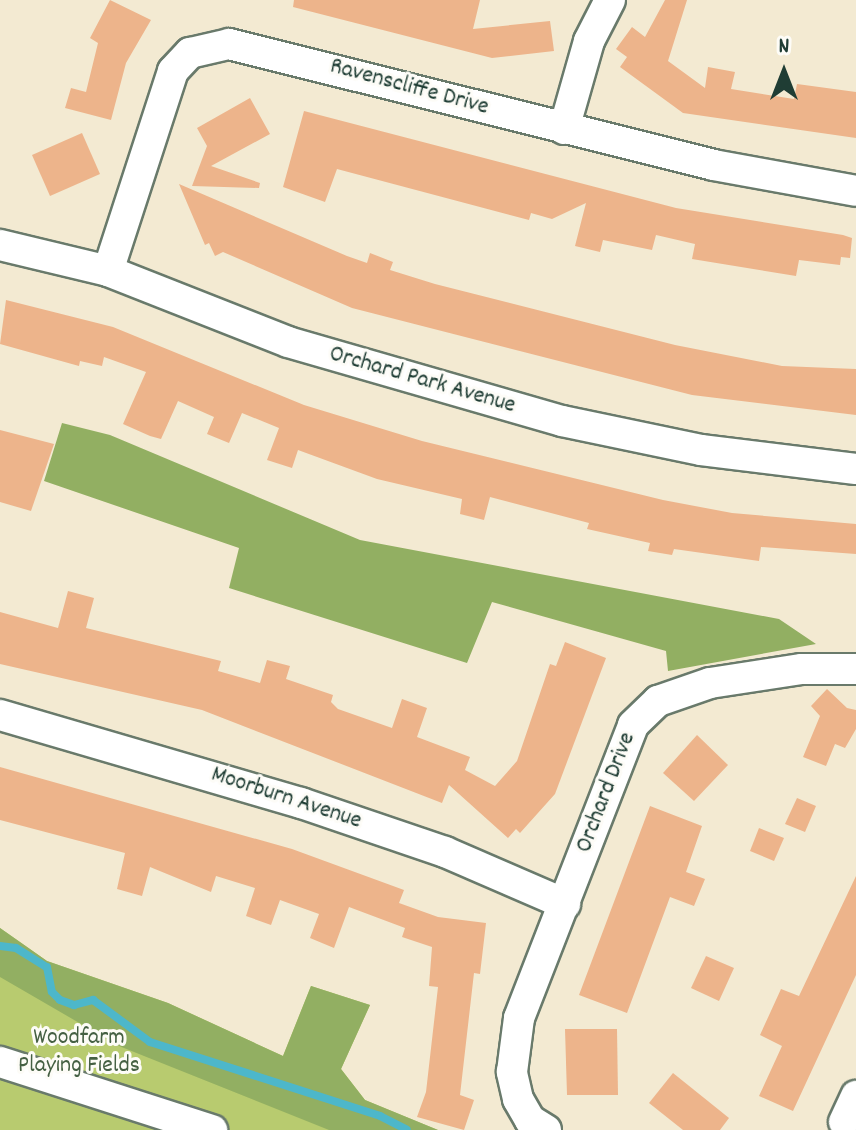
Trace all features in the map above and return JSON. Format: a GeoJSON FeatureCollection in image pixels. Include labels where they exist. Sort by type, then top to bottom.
{"type":"FeatureCollection","features":[{"type":"Feature","properties":{"kind":"street"},"geometry":{"type":"LineString","coordinates":[[564,129],[589,41],[610,0]]}},
{"type":"Feature","properties":{"kind":"street","name":"Ravenscliffe Drive"},"geometry":{"type":"LineString","coordinates":[[108,271],[173,71],[190,53],[229,44],[267,50],[713,165],[856,191]]}},
{"type":"Feature","properties":{"kind":"street","name":"Orchard Park Avenue"},"geometry":{"type":"LineString","coordinates":[[0,245],[108,271],[288,342],[533,414],[701,450],[856,469]]}},
{"type":"Feature","properties":{"kind":"street","name":"Orchard Drive"},"geometry":{"type":"LineString","coordinates":[[546,1130],[530,1120],[518,1099],[514,1046],[519,1018],[633,725],[658,701],[710,683],[802,669],[856,669]]}},
{"type":"Feature","properties":{"kind":"street","name":"Moorburn Avenue"},"geometry":{"type":"LineString","coordinates":[[0,715],[301,803],[445,852],[565,904]]}},
{"type":"Feature","properties":{"kind":"street"},"geometry":{"type":"LineString","coordinates":[[0,1062],[212,1130]]}},
{"type":"Feature","properties":{"kind":"green space"},"geometry":{"type":"Polygon","coordinates":[[[62,423],[110,435],[360,540],[779,619],[816,644],[668,671],[666,651],[492,602],[467,663],[229,588],[239,548],[44,481],[62,423]]]}},
{"type":"Feature","properties":{"kind":"green space","name":"Woodfarm Playing Fields"},"geometry":{"type":"Polygon","coordinates":[[[0,928],[47,961],[168,1003],[283,1056],[311,986],[370,1005],[341,1069],[365,1100],[438,1130],[0,1130],[0,928]]]}},
{"type":"Feature","properties":{"kind":"green space"},"geometry":{"type":"Polygon","coordinates":[[[0,928],[47,961],[168,1003],[283,1056],[311,986],[370,1005],[341,1069],[365,1100],[438,1130],[329,1130],[119,1046],[0,977],[0,928]]]}},
{"type":"Feature","properties":{"kind":"building"},"geometry":{"type":"Polygon","coordinates":[[[110,0],[151,20],[126,63],[111,120],[65,108],[71,88],[86,92],[98,43],[90,38],[110,0]]]}},
{"type":"Feature","properties":{"kind":"building"},"geometry":{"type":"Polygon","coordinates":[[[294,0],[480,0],[473,29],[550,21],[554,51],[492,58],[293,7],[294,0]]]}},
{"type":"Feature","properties":{"kind":"building"},"geometry":{"type":"Polygon","coordinates":[[[665,0],[687,0],[668,61],[705,88],[708,67],[735,72],[731,89],[794,99],[797,84],[856,92],[856,138],[683,113],[620,67],[627,57],[616,49],[632,27],[645,37],[665,0]]]}},
{"type":"Feature","properties":{"kind":"building"},"geometry":{"type":"Polygon","coordinates":[[[250,98],[270,134],[211,166],[260,183],[259,188],[192,186],[207,146],[197,128],[250,98]]]}},
{"type":"Feature","properties":{"kind":"building"},"geometry":{"type":"Polygon","coordinates":[[[304,111],[676,208],[843,235],[852,238],[850,258],[841,257],[840,265],[799,260],[796,276],[692,259],[695,244],[656,235],[652,250],[603,240],[600,252],[575,246],[586,203],[552,219],[531,213],[529,220],[337,169],[325,202],[283,187],[304,111]]]}},
{"type":"Feature","properties":{"kind":"building"},"geometry":{"type":"Polygon","coordinates":[[[82,133],[100,174],[50,196],[32,155],[82,133]]]}},
{"type":"Feature","properties":{"kind":"building"},"geometry":{"type":"Polygon","coordinates":[[[179,184],[347,256],[367,263],[370,253],[393,262],[390,270],[435,284],[675,345],[782,366],[856,369],[856,415],[692,395],[352,308],[223,252],[215,256],[209,243],[205,245],[179,184]]]}},
{"type":"Feature","properties":{"kind":"building"},"geometry":{"type":"Polygon","coordinates":[[[6,300],[113,327],[304,405],[422,441],[663,500],[732,513],[856,524],[856,554],[761,547],[759,561],[674,549],[672,555],[648,551],[650,543],[587,529],[589,523],[490,497],[484,520],[460,514],[462,499],[377,479],[298,450],[292,468],[267,460],[279,428],[242,413],[229,443],[207,434],[214,417],[178,401],[161,439],[150,436],[123,424],[146,372],[104,357],[102,366],[80,361],[79,366],[0,344],[6,300]]]}},
{"type":"Feature","properties":{"kind":"building"},"geometry":{"type":"Polygon","coordinates":[[[0,430],[54,444],[31,511],[0,502],[0,430]]]}},
{"type":"Feature","properties":{"kind":"building"},"geometry":{"type":"Polygon","coordinates":[[[68,591],[94,598],[86,628],[221,661],[218,671],[260,683],[267,660],[290,666],[286,679],[333,695],[331,702],[338,709],[392,728],[402,699],[427,708],[417,737],[470,757],[465,770],[495,786],[517,761],[550,664],[556,666],[565,642],[606,658],[555,794],[520,833],[516,829],[508,838],[449,785],[442,803],[202,710],[0,664],[0,612],[58,628],[68,591]]]}},
{"type":"Feature","properties":{"kind":"building"},"geometry":{"type":"Polygon","coordinates":[[[827,689],[847,708],[856,710],[856,729],[845,748],[835,744],[826,766],[803,757],[820,716],[811,706],[827,689]]]}},
{"type":"Feature","properties":{"kind":"building"},"geometry":{"type":"Polygon","coordinates":[[[697,735],[728,765],[694,801],[663,773],[697,735]]]}},
{"type":"Feature","properties":{"kind":"building"},"geometry":{"type":"Polygon","coordinates":[[[0,767],[292,849],[404,890],[399,903],[438,917],[486,923],[480,974],[474,973],[460,1095],[474,1100],[464,1130],[417,1117],[426,1092],[438,987],[429,986],[432,947],[402,937],[405,928],[349,907],[334,948],[310,938],[319,914],[280,900],[271,925],[246,916],[255,888],[216,876],[211,892],[150,867],[142,896],[117,889],[125,853],[0,820],[0,767]]]}},
{"type":"Feature","properties":{"kind":"building"},"geometry":{"type":"Polygon","coordinates":[[[797,798],[816,806],[805,832],[785,824],[797,798]]]}},
{"type":"Feature","properties":{"kind":"building"},"geometry":{"type":"Polygon","coordinates":[[[650,806],[702,826],[686,872],[705,879],[694,906],[670,897],[627,1013],[579,995],[650,806]]]}},
{"type":"Feature","properties":{"kind":"building"},"geometry":{"type":"Polygon","coordinates":[[[759,828],[784,838],[774,861],[750,851],[759,828]]]}},
{"type":"Feature","properties":{"kind":"building"},"geometry":{"type":"Polygon","coordinates":[[[856,876],[856,975],[793,1111],[759,1096],[782,1046],[760,1035],[781,989],[799,996],[856,876]]]}},
{"type":"Feature","properties":{"kind":"building"},"geometry":{"type":"Polygon","coordinates":[[[706,956],[734,968],[719,1001],[691,988],[706,956]]]}},
{"type":"Feature","properties":{"kind":"building"},"geometry":{"type":"Polygon","coordinates":[[[565,1029],[617,1029],[618,1095],[567,1095],[565,1029]]]}},
{"type":"Feature","properties":{"kind":"building"},"geometry":{"type":"Polygon","coordinates":[[[673,1073],[729,1118],[720,1130],[683,1130],[649,1103],[673,1073]]]}},
{"type":"Feature","properties":{"kind":"waterway"},"geometry":{"type":"LineString","coordinates":[[0,946],[16,948],[47,967],[52,992],[60,1000],[74,1005],[93,1000],[150,1042],[380,1116],[407,1130]]}}]}
